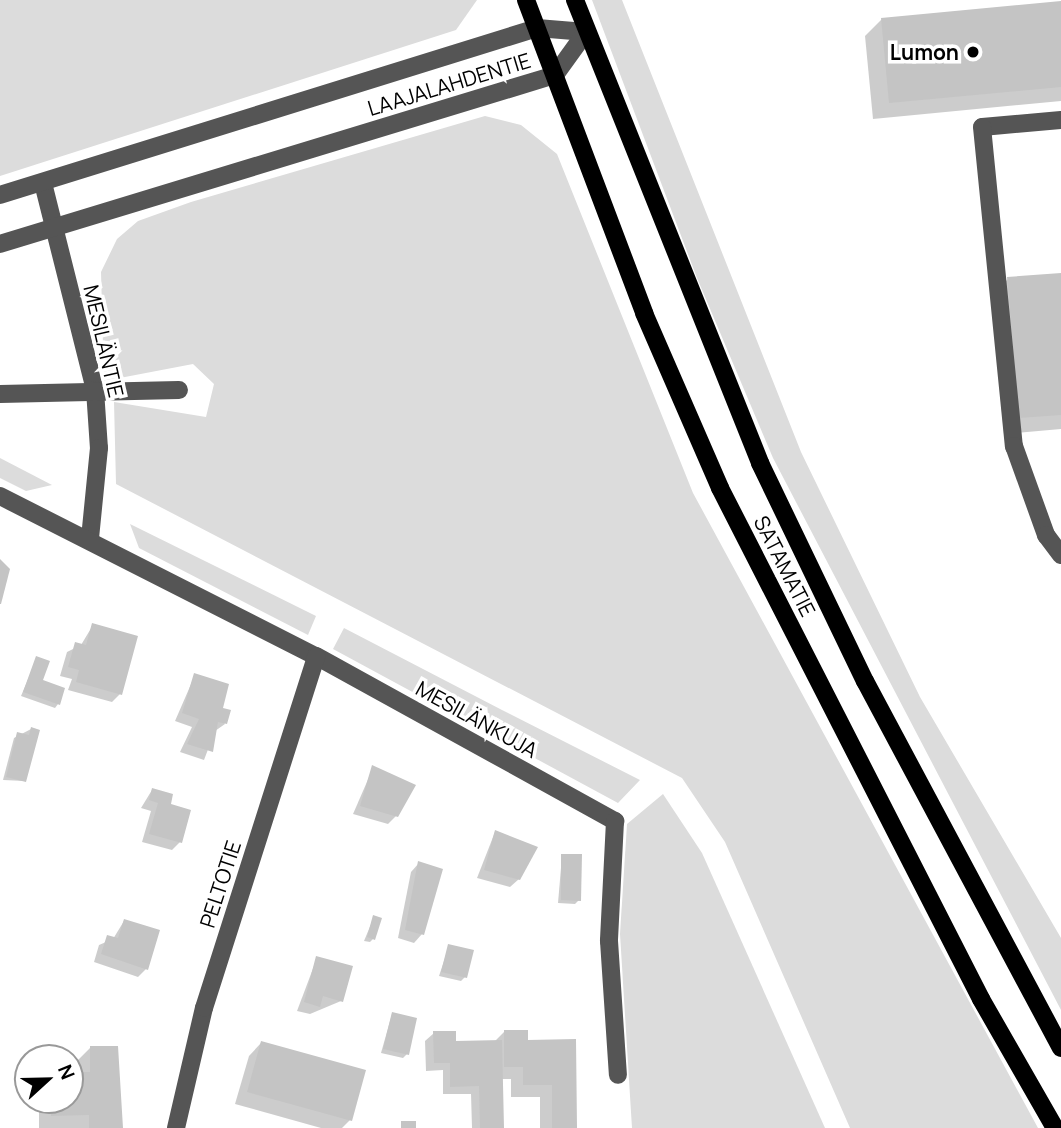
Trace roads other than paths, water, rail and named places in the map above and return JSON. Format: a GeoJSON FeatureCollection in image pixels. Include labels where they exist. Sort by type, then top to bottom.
{"type":"FeatureCollection","features":[{"type":"Feature","properties":{"kind":"main road","name":"SATAMATIE"},"geometry":{"type":"LineString","coordinates":[[526,0],[644,313],[720,488],[981,999],[1055,1128]]}},
{"type":"Feature","properties":{"kind":"main road","name":"SATAMATIE"},"geometry":{"type":"LineString","coordinates":[[575,0],[760,463],[865,681],[1061,1048]]}},
{"type":"Feature","properties":{"kind":"street","name":"LAAJALAHDENTIE"},"geometry":{"type":"LineString","coordinates":[[0,195],[537,28],[586,32]]}},
{"type":"Feature","properties":{"kind":"street","name":"LAAJALAHDENTIE"},"geometry":{"type":"LineString","coordinates":[[0,244],[54,230],[555,75],[586,32]]}},
{"type":"Feature","properties":{"kind":"street"},"geometry":{"type":"LineString","coordinates":[[1061,120],[982,127],[1014,446],[1046,535],[1061,555]]}},
{"type":"Feature","properties":{"kind":"street","name":"MESILÄNTIE"},"geometry":{"type":"LineString","coordinates":[[43,183],[95,390],[99,448],[90,538]]}},
{"type":"Feature","properties":{"kind":"street"},"geometry":{"type":"LineString","coordinates":[[0,394],[179,390]]}},
{"type":"Feature","properties":{"kind":"street"},"geometry":{"type":"LineString","coordinates":[[0,496],[90,538]]}},
{"type":"Feature","properties":{"kind":"street","name":"MESILÄNKUJA"},"geometry":{"type":"LineString","coordinates":[[90,538],[316,656],[615,821],[609,941],[618,1075]]}},
{"type":"Feature","properties":{"kind":"street","name":"PELTOTIE"},"geometry":{"type":"LineString","coordinates":[[176,1128],[204,1008],[316,656]]}},
{"type":"Feature","properties":{"kind":"place","name":"Lumon"},"geometry":{"type":"Point","coordinates":[973,52]}}]}
